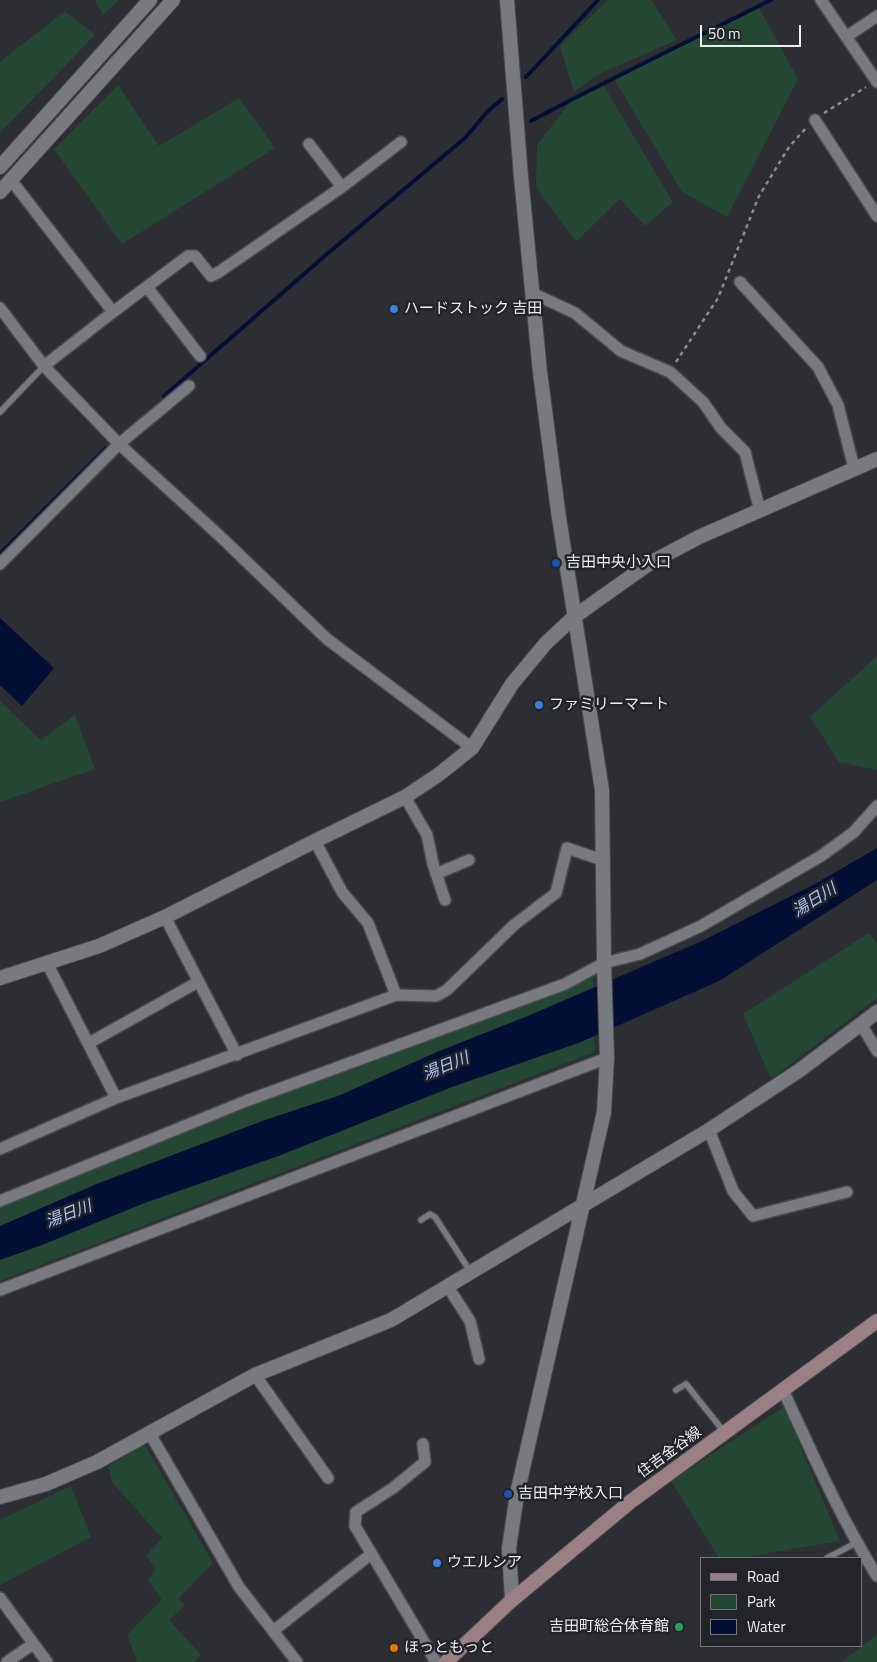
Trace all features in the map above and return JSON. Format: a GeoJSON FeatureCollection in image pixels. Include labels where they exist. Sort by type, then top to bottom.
{"type":"FeatureCollection","features":[{"type":"Feature","properties":{"kind":"main road","name":"住吉金谷線"},"geometry":{"type":"LineString","coordinates":[[446,1662],[512,1600],[630,1502],[877,1321]]}},
{"type":"Feature","properties":{"kind":"street"},"geometry":{"type":"LineString","coordinates":[[0,167],[150,0]]}},
{"type":"Feature","properties":{"kind":"street"},"geometry":{"type":"LineString","coordinates":[[0,192],[173,0]]}},
{"type":"Feature","properties":{"kind":"street"},"geometry":{"type":"LineString","coordinates":[[507,0],[542,392],[558,511],[602,790],[607,1053],[604,1112],[517,1494],[509,1548],[512,1600]]}},
{"type":"Feature","properties":{"kind":"street"},"geometry":{"type":"LineString","coordinates":[[821,0],[877,82]]}},
{"type":"Feature","properties":{"kind":"street"},"geometry":{"type":"LineString","coordinates":[[846,37],[877,16]]}},
{"type":"Feature","properties":{"kind":"street"},"geometry":{"type":"LineString","coordinates":[[814,120],[876,212]]}},
{"type":"Feature","properties":{"kind":"street"},"geometry":{"type":"LineString","coordinates":[[44,366],[188,256],[194,256],[211,276],[219,272],[342,187],[401,142]]}},
{"type":"Feature","properties":{"kind":"street"},"geometry":{"type":"LineString","coordinates":[[309,144],[342,187]]}},
{"type":"Feature","properties":{"kind":"street"},"geometry":{"type":"LineString","coordinates":[[11,180],[113,312]]}},
{"type":"Feature","properties":{"kind":"street"},"geometry":{"type":"LineString","coordinates":[[740,282],[818,366],[838,405],[854,468]]}},
{"type":"Feature","properties":{"kind":"street"},"geometry":{"type":"LineString","coordinates":[[147,287],[200,356]]}},
{"type":"Feature","properties":{"kind":"street"},"geometry":{"type":"LineString","coordinates":[[532,293],[575,313],[621,351],[670,372],[704,402],[721,428],[745,452],[760,511]]}},
{"type":"Feature","properties":{"kind":"street"},"geometry":{"type":"LineString","coordinates":[[0,308],[44,366],[119,444],[223,539],[327,639],[472,748]]}},
{"type":"Feature","properties":{"kind":"street"},"geometry":{"type":"LineString","coordinates":[[0,564],[119,444],[188,386]]}},
{"type":"Feature","properties":{"kind":"street"},"geometry":{"type":"LineString","coordinates":[[0,978],[99,946],[165,917],[405,797],[444,771],[472,748],[512,684],[546,643],[574,616],[650,563],[700,537],[877,459]]}},
{"type":"Feature","properties":{"kind":"street"},"geometry":{"type":"LineString","coordinates":[[405,797],[427,835],[436,874],[445,900]]}},
{"type":"Feature","properties":{"kind":"street"},"geometry":{"type":"LineString","coordinates":[[0,1201],[237,1105],[565,984],[604,963],[640,954],[701,926],[821,856],[854,832],[877,806]]}},
{"type":"Feature","properties":{"kind":"street"},"geometry":{"type":"LineString","coordinates":[[315,841],[342,892],[368,923],[396,995]]}},
{"type":"Feature","properties":{"kind":"street"},"geometry":{"type":"LineString","coordinates":[[0,1149],[116,1098],[396,995],[436,996],[447,990],[514,924],[556,893],[567,848],[602,860]]}},
{"type":"Feature","properties":{"kind":"street"},"geometry":{"type":"LineString","coordinates":[[436,874],[469,860]]}},
{"type":"Feature","properties":{"kind":"street"},"geometry":{"type":"LineString","coordinates":[[165,917],[237,1054]]}},
{"type":"Feature","properties":{"kind":"street"},"geometry":{"type":"LineString","coordinates":[[47,963],[116,1098]]}},
{"type":"Feature","properties":{"kind":"street"},"geometry":{"type":"LineString","coordinates":[[89,1043],[198,982]]}},
{"type":"Feature","properties":{"kind":"street"},"geometry":{"type":"LineString","coordinates":[[0,1497],[46,1484],[97,1462],[255,1375],[391,1320],[709,1130],[800,1070],[877,1012]]}},
{"type":"Feature","properties":{"kind":"street"},"geometry":{"type":"LineString","coordinates":[[862,1024],[877,1051]]}},
{"type":"Feature","properties":{"kind":"street"},"geometry":{"type":"LineString","coordinates":[[0,1290],[607,1053]]}},
{"type":"Feature","properties":{"kind":"street"},"geometry":{"type":"LineString","coordinates":[[709,1130],[734,1191],[753,1216],[847,1192]]}},
{"type":"Feature","properties":{"kind":"street"},"geometry":{"type":"LineString","coordinates":[[448,1287],[470,1321],[479,1359]]}},
{"type":"Feature","properties":{"kind":"street"},"geometry":{"type":"LineString","coordinates":[[255,1375],[328,1478]]}},
{"type":"Feature","properties":{"kind":"street"},"geometry":{"type":"LineString","coordinates":[[783,1390],[856,1542],[877,1576]]}},
{"type":"Feature","properties":{"kind":"street"},"geometry":{"type":"LineString","coordinates":[[149,1432],[239,1587],[297,1662]]}},
{"type":"Feature","properties":{"kind":"street"},"geometry":{"type":"LineString","coordinates":[[423,1444],[425,1462],[393,1488],[356,1512],[355,1526],[436,1662]]}},
{"type":"Feature","properties":{"kind":"street"},"geometry":{"type":"LineString","coordinates":[[273,1631],[371,1554]]}},
{"type":"Feature","properties":{"kind":"street"},"geometry":{"type":"LineString","coordinates":[[0,1598],[47,1662]]}},
{"type":"Feature","properties":{"kind":"street"},"geometry":{"type":"LineString","coordinates":[[7,1662],[33,1644]]}},
{"type":"Feature","properties":{"kind":"lane"},"geometry":{"type":"LineString","coordinates":[[0,412],[44,366]]}},
{"type":"Feature","properties":{"kind":"lane"},"geometry":{"type":"LineString","coordinates":[[421,1220],[430,1214],[435,1217],[471,1273]]}},
{"type":"Feature","properties":{"kind":"lane"},"geometry":{"type":"LineString","coordinates":[[676,1390],[686,1384],[725,1433]]}},
{"type":"Feature","properties":{"kind":"lane"},"geometry":{"type":"LineString","coordinates":[[830,1557],[856,1542]]}},
{"type":"Feature","properties":{"kind":"path"},"geometry":{"type":"LineString","coordinates":[[670,372],[718,298],[760,196],[789,148],[814,120],[877,82]]}},
{"type":"Feature","properties":{"kind":"green space"},"geometry":{"type":"Polygon","coordinates":[[[95,0],[119,0],[103,15],[95,0]]]}},
{"type":"Feature","properties":{"kind":"green space"},"geometry":{"type":"Polygon","coordinates":[[[608,0],[651,0],[677,40],[595,76],[574,92],[560,46],[608,0]]]}},
{"type":"Feature","properties":{"kind":"green space"},"geometry":{"type":"Polygon","coordinates":[[[759,8],[798,79],[727,217],[682,192],[614,79],[759,8]]]}},
{"type":"Feature","properties":{"kind":"green space"},"geometry":{"type":"Polygon","coordinates":[[[65,11],[95,35],[0,133],[0,62],[65,11]]]}},
{"type":"Feature","properties":{"kind":"green space"},"geometry":{"type":"Polygon","coordinates":[[[602,83],[673,202],[645,226],[620,199],[576,242],[536,187],[537,145],[573,98],[602,83]]]}},
{"type":"Feature","properties":{"kind":"green space"},"geometry":{"type":"Polygon","coordinates":[[[118,85],[159,146],[239,98],[275,148],[122,244],[54,149],[118,85]]]}},
{"type":"Feature","properties":{"kind":"green space"},"geometry":{"type":"Polygon","coordinates":[[[877,656],[877,770],[839,762],[810,717],[877,656]]]}},
{"type":"Feature","properties":{"kind":"green space"},"geometry":{"type":"Polygon","coordinates":[[[0,701],[41,740],[75,715],[95,769],[0,802],[0,701]]]}},
{"type":"Feature","properties":{"kind":"green space"},"geometry":{"type":"Polygon","coordinates":[[[869,933],[877,944],[877,998],[771,1079],[743,1014],[869,933]]]}},
{"type":"Feature","properties":{"kind":"green space"},"geometry":{"type":"Polygon","coordinates":[[[593,977],[595,1052],[0,1281],[0,1205],[246,1101],[424,1040],[593,977]]]}},
{"type":"Feature","properties":{"kind":"green space"},"geometry":{"type":"Polygon","coordinates":[[[784,1407],[840,1541],[751,1557],[718,1557],[671,1481],[784,1407]]]}},
{"type":"Feature","properties":{"kind":"green space"},"geometry":{"type":"Polygon","coordinates":[[[142,1440],[213,1563],[179,1598],[185,1606],[169,1620],[201,1655],[194,1662],[137,1662],[127,1635],[162,1600],[148,1580],[156,1568],[146,1556],[162,1538],[112,1482],[108,1467],[142,1440]]]}},
{"type":"Feature","properties":{"kind":"green space"},"geometry":{"type":"Polygon","coordinates":[[[71,1486],[91,1537],[0,1585],[0,1520],[71,1486]]]}},
{"type":"Feature","properties":{"kind":"green space"},"geometry":{"type":"Polygon","coordinates":[[[877,1635],[877,1662],[842,1662],[862,1647],[877,1635]]]}},
{"type":"Feature","properties":{"kind":"water"},"geometry":{"type":"Polygon","coordinates":[[[0,618],[54,668],[22,706],[0,685],[0,618]]]}},
{"type":"Feature","properties":{"kind":"water","name":"湯日川"},"geometry":{"type":"Polygon","coordinates":[[[877,848],[877,880],[719,981],[581,1042],[452,1087],[281,1155],[142,1204],[0,1260],[0,1226],[99,1183],[265,1120],[338,1096],[437,1052],[530,1015],[702,941],[815,884],[877,848]]]}},
{"type":"Feature","properties":{"kind":"waterway"},"geometry":{"type":"LineString","coordinates":[[526,77],[598,0]]}},
{"type":"Feature","properties":{"kind":"waterway"},"geometry":{"type":"LineString","coordinates":[[531,121],[771,0]]}},
{"type":"Feature","properties":{"kind":"waterway"},"geometry":{"type":"LineString","coordinates":[[164,396],[327,254],[465,138],[488,111],[502,99]]}},
{"type":"Feature","properties":{"kind":"waterway"},"geometry":{"type":"LineString","coordinates":[[0,554],[106,448]]}},
{"type":"Feature","properties":{"kind":"place","name":"ハードストック 吉田"},"geometry":{"type":"Point","coordinates":[394,309]}},
{"type":"Feature","properties":{"kind":"place","name":"吉田中央小入口"},"geometry":{"type":"Point","coordinates":[556,563]}},
{"type":"Feature","properties":{"kind":"place","name":"ファミリーマート"},"geometry":{"type":"Point","coordinates":[539,705]}},
{"type":"Feature","properties":{"kind":"place","name":"吉田中学校入口"},"geometry":{"type":"Point","coordinates":[508,1494]}},
{"type":"Feature","properties":{"kind":"place","name":"ウエルシア"},"geometry":{"type":"Point","coordinates":[437,1563]}},
{"type":"Feature","properties":{"kind":"place","name":"吉田町総合体育館"},"geometry":{"type":"Point","coordinates":[679,1627]}},
{"type":"Feature","properties":{"kind":"place","name":"ほっともっと"},"geometry":{"type":"Point","coordinates":[394,1648]}}]}
